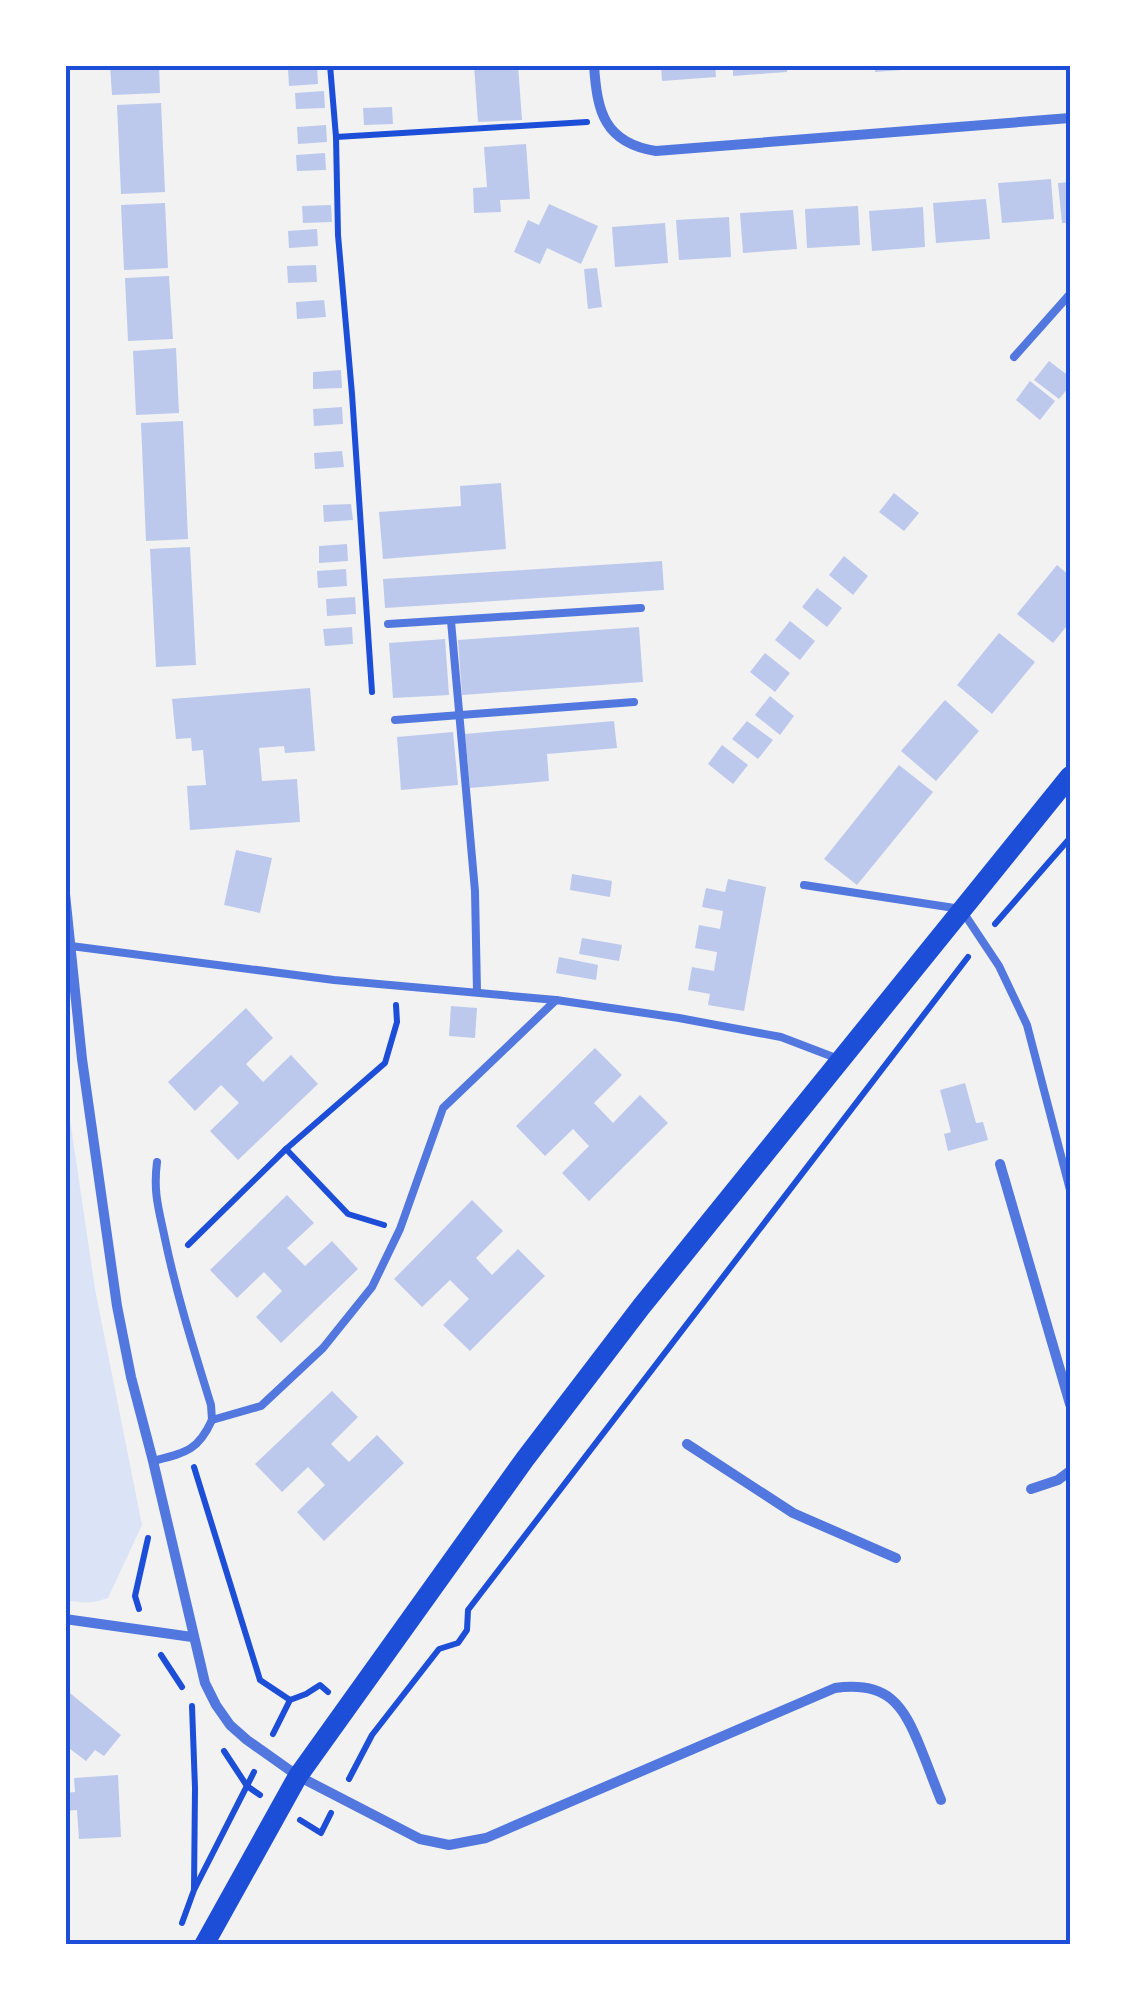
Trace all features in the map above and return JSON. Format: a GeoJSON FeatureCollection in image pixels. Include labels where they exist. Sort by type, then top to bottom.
{"type":"FeatureCollection","features":[{"type":"Feature","properties":{"kind":"main road"},"geometry":{"type":"LineString","coordinates":[[204,1945],[298,1776],[525,1459],[633,1318],[1070,776]]}},
{"type":"Feature","properties":{"kind":"street"},"geometry":{"type":"LineString","coordinates":[[594,65],[600,110],[609,128],[636,148],[656,151],[1070,118]]}},
{"type":"Feature","properties":{"kind":"street"},"geometry":{"type":"LineString","coordinates":[[65,894],[82,1059],[117,1306],[131,1377],[205,1683],[230,1725],[298,1776],[420,1839],[449,1844],[486,1838],[835,1688],[864,1687],[878,1690],[900,1705],[941,1800]]}},
{"type":"Feature","properties":{"kind":"street"},"geometry":{"type":"LineString","coordinates":[[1000,1164],[1070,1404]]}},
{"type":"Feature","properties":{"kind":"street"},"geometry":{"type":"LineString","coordinates":[[687,1444],[793,1512],[896,1558]]}},
{"type":"Feature","properties":{"kind":"street"},"geometry":{"type":"LineString","coordinates":[[1031,1489],[1058,1480],[1070,1471]]}},
{"type":"Feature","properties":{"kind":"street"},"geometry":{"type":"LineString","coordinates":[[65,1618],[192,1637]]}},
{"type":"Feature","properties":{"kind":"lane"},"geometry":{"type":"LineString","coordinates":[[1014,357],[1070,294]]}},
{"type":"Feature","properties":{"kind":"lane"},"geometry":{"type":"LineString","coordinates":[[388,624],[641,608]]}},
{"type":"Feature","properties":{"kind":"lane"},"geometry":{"type":"LineString","coordinates":[[451,620],[475,891],[477,992]]}},
{"type":"Feature","properties":{"kind":"lane"},"geometry":{"type":"LineString","coordinates":[[395,720],[634,702]]}},
{"type":"Feature","properties":{"kind":"lane"},"geometry":{"type":"LineString","coordinates":[[804,885],[961,909],[999,966],[1027,1025],[1070,1190]]}},
{"type":"Feature","properties":{"kind":"lane"},"geometry":{"type":"LineString","coordinates":[[70,946],[395,987],[556,1000],[679,1018],[781,1037],[840,1059]]}},
{"type":"Feature","properties":{"kind":"lane"},"geometry":{"type":"LineString","coordinates":[[212,1420],[261,1406],[322,1348],[372,1287],[400,1229],[443,1108],[556,1000]]}},
{"type":"Feature","properties":{"kind":"lane"},"geometry":{"type":"LineString","coordinates":[[153,1461],[189,1452],[205,1435],[212,1420],[170,1264],[154,1187],[158,1162]]}},
{"type":"Feature","properties":{"kind":"path"},"geometry":{"type":"LineString","coordinates":[[330,65],[338,236],[372,692]]}},
{"type":"Feature","properties":{"kind":"path"},"geometry":{"type":"LineString","coordinates":[[336,137],[605,120]]}},
{"type":"Feature","properties":{"kind":"path"},"geometry":{"type":"LineString","coordinates":[[372,1735],[438,1649],[458,1642],[466,1630],[468,1610],[981,940],[1070,838]]}},
{"type":"Feature","properties":{"kind":"path"},"geometry":{"type":"LineString","coordinates":[[170,1264],[286,1149],[385,1063],[397,1022],[395,987]]}},
{"type":"Feature","properties":{"kind":"path"},"geometry":{"type":"LineString","coordinates":[[286,1149],[348,1214],[400,1229]]}},
{"type":"Feature","properties":{"kind":"path"},"geometry":{"type":"LineString","coordinates":[[189,1452],[260,1680],[290,1700],[320,1685]]}},
{"type":"Feature","properties":{"kind":"path"},"geometry":{"type":"LineString","coordinates":[[158,1486],[135,1596],[145,1631],[192,1702],[194,1890],[247,1786]]}},
{"type":"Feature","properties":{"kind":"shaded area"},"geometry":{"type":"Polygon","coordinates":[[[65,1085],[95,1289],[142,1525],[108,1598],[86,1602],[65,1600],[65,1085]]]}},
{"type":"Feature","properties":{"kind":"building"},"geometry":{"type":"Polygon","coordinates":[[[110,65],[159,65],[160,93],[112,95],[110,65]]]}},
{"type":"Feature","properties":{"kind":"building"},"geometry":{"type":"Polygon","coordinates":[[[474,65],[518,65],[522,120],[478,122],[474,65]]]}},
{"type":"Feature","properties":{"kind":"building"},"geometry":{"type":"Polygon","coordinates":[[[661,65],[715,65],[716,77],[662,81],[661,65]]]}},
{"type":"Feature","properties":{"kind":"building"},"geometry":{"type":"Polygon","coordinates":[[[733,65],[787,65],[787,72],[733,76],[733,65]]]}},
{"type":"Feature","properties":{"kind":"building"},"geometry":{"type":"Polygon","coordinates":[[[875,65],[928,65],[928,68],[875,72],[875,65]]]}},
{"type":"Feature","properties":{"kind":"building"},"geometry":{"type":"Polygon","coordinates":[[[317,67],[318,84],[289,86],[288,69],[317,67]]]}},
{"type":"Feature","properties":{"kind":"building"},"geometry":{"type":"Polygon","coordinates":[[[324,91],[325,108],[296,109],[295,93],[324,91]]]}},
{"type":"Feature","properties":{"kind":"building"},"geometry":{"type":"Polygon","coordinates":[[[161,103],[165,192],[121,194],[117,105],[161,103]]]}},
{"type":"Feature","properties":{"kind":"building"},"geometry":{"type":"Polygon","coordinates":[[[392,107],[393,124],[364,125],[363,108],[392,107]]]}},
{"type":"Feature","properties":{"kind":"building"},"geometry":{"type":"Polygon","coordinates":[[[326,125],[327,142],[298,144],[297,127],[326,125]]]}},
{"type":"Feature","properties":{"kind":"building"},"geometry":{"type":"Polygon","coordinates":[[[526,144],[530,199],[500,200],[501,212],[474,213],[473,188],[487,187],[484,147],[526,144]]]}},
{"type":"Feature","properties":{"kind":"building"},"geometry":{"type":"Polygon","coordinates":[[[325,153],[326,170],[297,171],[296,155],[325,153]]]}},
{"type":"Feature","properties":{"kind":"building"},"geometry":{"type":"Polygon","coordinates":[[[1051,179],[1054,219],[1002,223],[998,183],[1051,179]]]}},
{"type":"Feature","properties":{"kind":"building"},"geometry":{"type":"Polygon","coordinates":[[[1070,182],[1070,223],[1062,223],[1058,183],[1070,182]]]}},
{"type":"Feature","properties":{"kind":"building"},"geometry":{"type":"Polygon","coordinates":[[[986,199],[990,239],[936,243],[933,203],[986,199]]]}},
{"type":"Feature","properties":{"kind":"building"},"geometry":{"type":"Polygon","coordinates":[[[165,203],[168,268],[124,270],[121,205],[165,203]]]}},
{"type":"Feature","properties":{"kind":"building"},"geometry":{"type":"Polygon","coordinates":[[[549,204],[598,226],[581,264],[547,248],[540,264],[514,252],[528,220],[539,225],[549,204]]]}},
{"type":"Feature","properties":{"kind":"building"},"geometry":{"type":"Polygon","coordinates":[[[331,205],[332,222],[303,223],[302,206],[331,205]]]}},
{"type":"Feature","properties":{"kind":"building"},"geometry":{"type":"Polygon","coordinates":[[[858,206],[860,245],[807,248],[805,209],[858,206]]]}},
{"type":"Feature","properties":{"kind":"building"},"geometry":{"type":"Polygon","coordinates":[[[923,207],[925,247],[872,251],[869,211],[923,207]]]}},
{"type":"Feature","properties":{"kind":"building"},"geometry":{"type":"Polygon","coordinates":[[[793,210],[797,249],[743,253],[740,213],[793,210]]]}},
{"type":"Feature","properties":{"kind":"building"},"geometry":{"type":"Polygon","coordinates":[[[729,217],[731,257],[679,260],[676,220],[729,217]]]}},
{"type":"Feature","properties":{"kind":"building"},"geometry":{"type":"Polygon","coordinates":[[[665,223],[668,263],[615,267],[612,227],[665,223]]]}},
{"type":"Feature","properties":{"kind":"building"},"geometry":{"type":"Polygon","coordinates":[[[317,229],[318,246],[289,248],[288,231],[317,229]]]}},
{"type":"Feature","properties":{"kind":"building"},"geometry":{"type":"Polygon","coordinates":[[[316,265],[317,282],[288,283],[287,266],[316,265]]]}},
{"type":"Feature","properties":{"kind":"building"},"geometry":{"type":"Polygon","coordinates":[[[597,268],[602,307],[588,309],[584,269],[597,268]]]}},
{"type":"Feature","properties":{"kind":"building"},"geometry":{"type":"Polygon","coordinates":[[[169,276],[173,339],[128,341],[125,278],[169,276]]]}},
{"type":"Feature","properties":{"kind":"building"},"geometry":{"type":"Polygon","coordinates":[[[324,300],[326,317],[297,319],[296,302],[324,300]]]}},
{"type":"Feature","properties":{"kind":"building"},"geometry":{"type":"Polygon","coordinates":[[[176,348],[179,413],[136,415],[133,351],[176,348]]]}},
{"type":"Feature","properties":{"kind":"building"},"geometry":{"type":"Polygon","coordinates":[[[1049,361],[1070,377],[1070,386],[1059,399],[1034,380],[1049,361]]]}},
{"type":"Feature","properties":{"kind":"building"},"geometry":{"type":"Polygon","coordinates":[[[341,370],[342,388],[313,389],[313,372],[341,370]]]}},
{"type":"Feature","properties":{"kind":"building"},"geometry":{"type":"Polygon","coordinates":[[[1030,381],[1055,401],[1040,420],[1016,400],[1030,381]]]}},
{"type":"Feature","properties":{"kind":"building"},"geometry":{"type":"Polygon","coordinates":[[[342,407],[343,424],[314,426],[313,409],[342,407]]]}},
{"type":"Feature","properties":{"kind":"building"},"geometry":{"type":"Polygon","coordinates":[[[183,421],[188,539],[146,541],[141,423],[183,421]]]}},
{"type":"Feature","properties":{"kind":"building"},"geometry":{"type":"Polygon","coordinates":[[[342,451],[344,467],[315,469],[314,453],[342,451]]]}},
{"type":"Feature","properties":{"kind":"building"},"geometry":{"type":"Polygon","coordinates":[[[501,483],[506,549],[383,559],[379,512],[461,506],[460,486],[501,483]]]}},
{"type":"Feature","properties":{"kind":"building"},"geometry":{"type":"Polygon","coordinates":[[[894,493],[919,513],[904,531],[879,512],[894,493]]]}},
{"type":"Feature","properties":{"kind":"building"},"geometry":{"type":"Polygon","coordinates":[[[351,504],[353,520],[324,522],[323,505],[351,504]]]}},
{"type":"Feature","properties":{"kind":"building"},"geometry":{"type":"Polygon","coordinates":[[[347,544],[348,561],[319,563],[319,546],[347,544]]]}},
{"type":"Feature","properties":{"kind":"building"},"geometry":{"type":"Polygon","coordinates":[[[190,547],[196,665],[156,667],[150,549],[190,547]]]}},
{"type":"Feature","properties":{"kind":"building"},"geometry":{"type":"Polygon","coordinates":[[[844,556],[868,576],[853,595],[829,575],[844,556]]]}},
{"type":"Feature","properties":{"kind":"building"},"geometry":{"type":"Polygon","coordinates":[[[662,561],[664,590],[385,608],[383,579],[662,561]]]}},
{"type":"Feature","properties":{"kind":"building"},"geometry":{"type":"Polygon","coordinates":[[[1057,565],[1070,576],[1070,622],[1053,643],[1017,614],[1057,565]]]}},
{"type":"Feature","properties":{"kind":"building"},"geometry":{"type":"Polygon","coordinates":[[[346,569],[347,586],[318,588],[317,571],[346,569]]]}},
{"type":"Feature","properties":{"kind":"building"},"geometry":{"type":"Polygon","coordinates":[[[817,588],[842,608],[827,627],[802,607],[817,588]]]}},
{"type":"Feature","properties":{"kind":"building"},"geometry":{"type":"Polygon","coordinates":[[[355,597],[356,614],[327,616],[326,599],[355,597]]]}},
{"type":"Feature","properties":{"kind":"building"},"geometry":{"type":"Polygon","coordinates":[[[790,621],[815,641],[800,660],[775,640],[790,621]]]}},
{"type":"Feature","properties":{"kind":"building"},"geometry":{"type":"Polygon","coordinates":[[[352,627],[353,644],[325,646],[323,629],[352,627]]]}},
{"type":"Feature","properties":{"kind":"building"},"geometry":{"type":"Polygon","coordinates":[[[639,627],[643,682],[462,695],[458,640],[639,627]]]}},
{"type":"Feature","properties":{"kind":"building"},"geometry":{"type":"Polygon","coordinates":[[[999,633],[1035,662],[992,714],[957,685],[999,633]]]}},
{"type":"Feature","properties":{"kind":"building"},"geometry":{"type":"Polygon","coordinates":[[[445,639],[449,695],[393,698],[389,643],[445,639]]]}},
{"type":"Feature","properties":{"kind":"building"},"geometry":{"type":"Polygon","coordinates":[[[765,653],[790,673],[775,692],[750,672],[765,653]]]}},
{"type":"Feature","properties":{"kind":"building"},"geometry":{"type":"Polygon","coordinates":[[[310,688],[315,751],[285,753],[284,746],[259,748],[262,781],[297,779],[300,822],[190,830],[187,786],[206,785],[203,750],[192,751],[191,738],[176,739],[172,699],[310,688]]]}},
{"type":"Feature","properties":{"kind":"building"},"geometry":{"type":"Polygon","coordinates":[[[770,696],[794,716],[780,735],[755,715],[770,696]]]}},
{"type":"Feature","properties":{"kind":"building"},"geometry":{"type":"Polygon","coordinates":[[[945,700],[979,731],[936,781],[901,751],[945,700]]]}},
{"type":"Feature","properties":{"kind":"building"},"geometry":{"type":"Polygon","coordinates":[[[614,721],[617,748],[547,754],[549,781],[470,788],[465,734],[614,721]]]}},
{"type":"Feature","properties":{"kind":"building"},"geometry":{"type":"Polygon","coordinates":[[[747,721],[773,740],[758,759],[732,739],[747,721]]]}},
{"type":"Feature","properties":{"kind":"building"},"geometry":{"type":"Polygon","coordinates":[[[453,732],[458,785],[401,790],[397,737],[453,732]]]}},
{"type":"Feature","properties":{"kind":"building"},"geometry":{"type":"Polygon","coordinates":[[[722,745],[748,765],[733,784],[708,764],[722,745]]]}},
{"type":"Feature","properties":{"kind":"building"},"geometry":{"type":"Polygon","coordinates":[[[899,765],[933,792],[857,885],[824,859],[899,765]]]}},
{"type":"Feature","properties":{"kind":"building"},"geometry":{"type":"Polygon","coordinates":[[[236,850],[272,858],[260,913],[224,905],[236,850]]]}},
{"type":"Feature","properties":{"kind":"building"},"geometry":{"type":"Polygon","coordinates":[[[572,874],[612,881],[610,897],[570,890],[572,874]]]}},
{"type":"Feature","properties":{"kind":"building"},"geometry":{"type":"Polygon","coordinates":[[[728,879],[766,887],[744,1011],[708,1005],[710,994],[688,990],[692,967],[714,971],[717,952],[695,948],[699,925],[720,929],[723,911],[702,907],[706,888],[725,892],[728,879]]]}},
{"type":"Feature","properties":{"kind":"building"},"geometry":{"type":"Polygon","coordinates":[[[582,938],[622,945],[619,961],[579,954],[582,938]]]}},
{"type":"Feature","properties":{"kind":"building"},"geometry":{"type":"Polygon","coordinates":[[[559,957],[598,965],[596,980],[556,973],[559,957]]]}},
{"type":"Feature","properties":{"kind":"building"},"geometry":{"type":"Polygon","coordinates":[[[451,1006],[477,1008],[475,1038],[449,1036],[451,1006]]]}},
{"type":"Feature","properties":{"kind":"building"},"geometry":{"type":"Polygon","coordinates":[[[246,1008],[273,1038],[246,1064],[263,1082],[291,1055],[318,1084],[238,1160],[210,1131],[239,1103],[221,1085],[195,1111],[168,1082],[246,1008]]]}},
{"type":"Feature","properties":{"kind":"building"},"geometry":{"type":"Polygon","coordinates":[[[595,1048],[622,1075],[594,1103],[613,1123],[640,1095],[668,1123],[589,1201],[562,1173],[589,1146],[573,1129],[545,1156],[516,1126],[595,1048]]]}},
{"type":"Feature","properties":{"kind":"building"},"geometry":{"type":"Polygon","coordinates":[[[965,1083],[976,1123],[983,1122],[988,1140],[948,1151],[944,1134],[951,1132],[940,1090],[965,1083]]]}},
{"type":"Feature","properties":{"kind":"building"},"geometry":{"type":"Polygon","coordinates":[[[287,1195],[314,1223],[287,1248],[305,1266],[332,1241],[358,1269],[281,1343],[256,1317],[282,1291],[264,1272],[237,1298],[210,1270],[287,1195]]]}},
{"type":"Feature","properties":{"kind":"building"},"geometry":{"type":"Polygon","coordinates":[[[472,1200],[503,1231],[476,1258],[492,1275],[518,1249],[545,1276],[470,1351],[443,1325],[469,1299],[450,1280],[422,1307],[394,1279],[472,1200]]]}},
{"type":"Feature","properties":{"kind":"building"},"geometry":{"type":"Polygon","coordinates":[[[332,1391],[358,1417],[331,1444],[349,1462],[377,1435],[404,1463],[324,1541],[297,1512],[325,1485],[308,1467],[282,1492],[255,1464],[332,1391]]]}},
{"type":"Feature","properties":{"kind":"building"},"geometry":{"type":"Polygon","coordinates":[[[65,1689],[121,1735],[104,1756],[95,1750],[86,1761],[65,1745],[65,1689]]]}},
{"type":"Feature","properties":{"kind":"building"},"geometry":{"type":"Polygon","coordinates":[[[118,1775],[121,1837],[79,1839],[77,1810],[65,1811],[65,1793],[75,1792],[74,1778],[118,1775]]]}}]}
